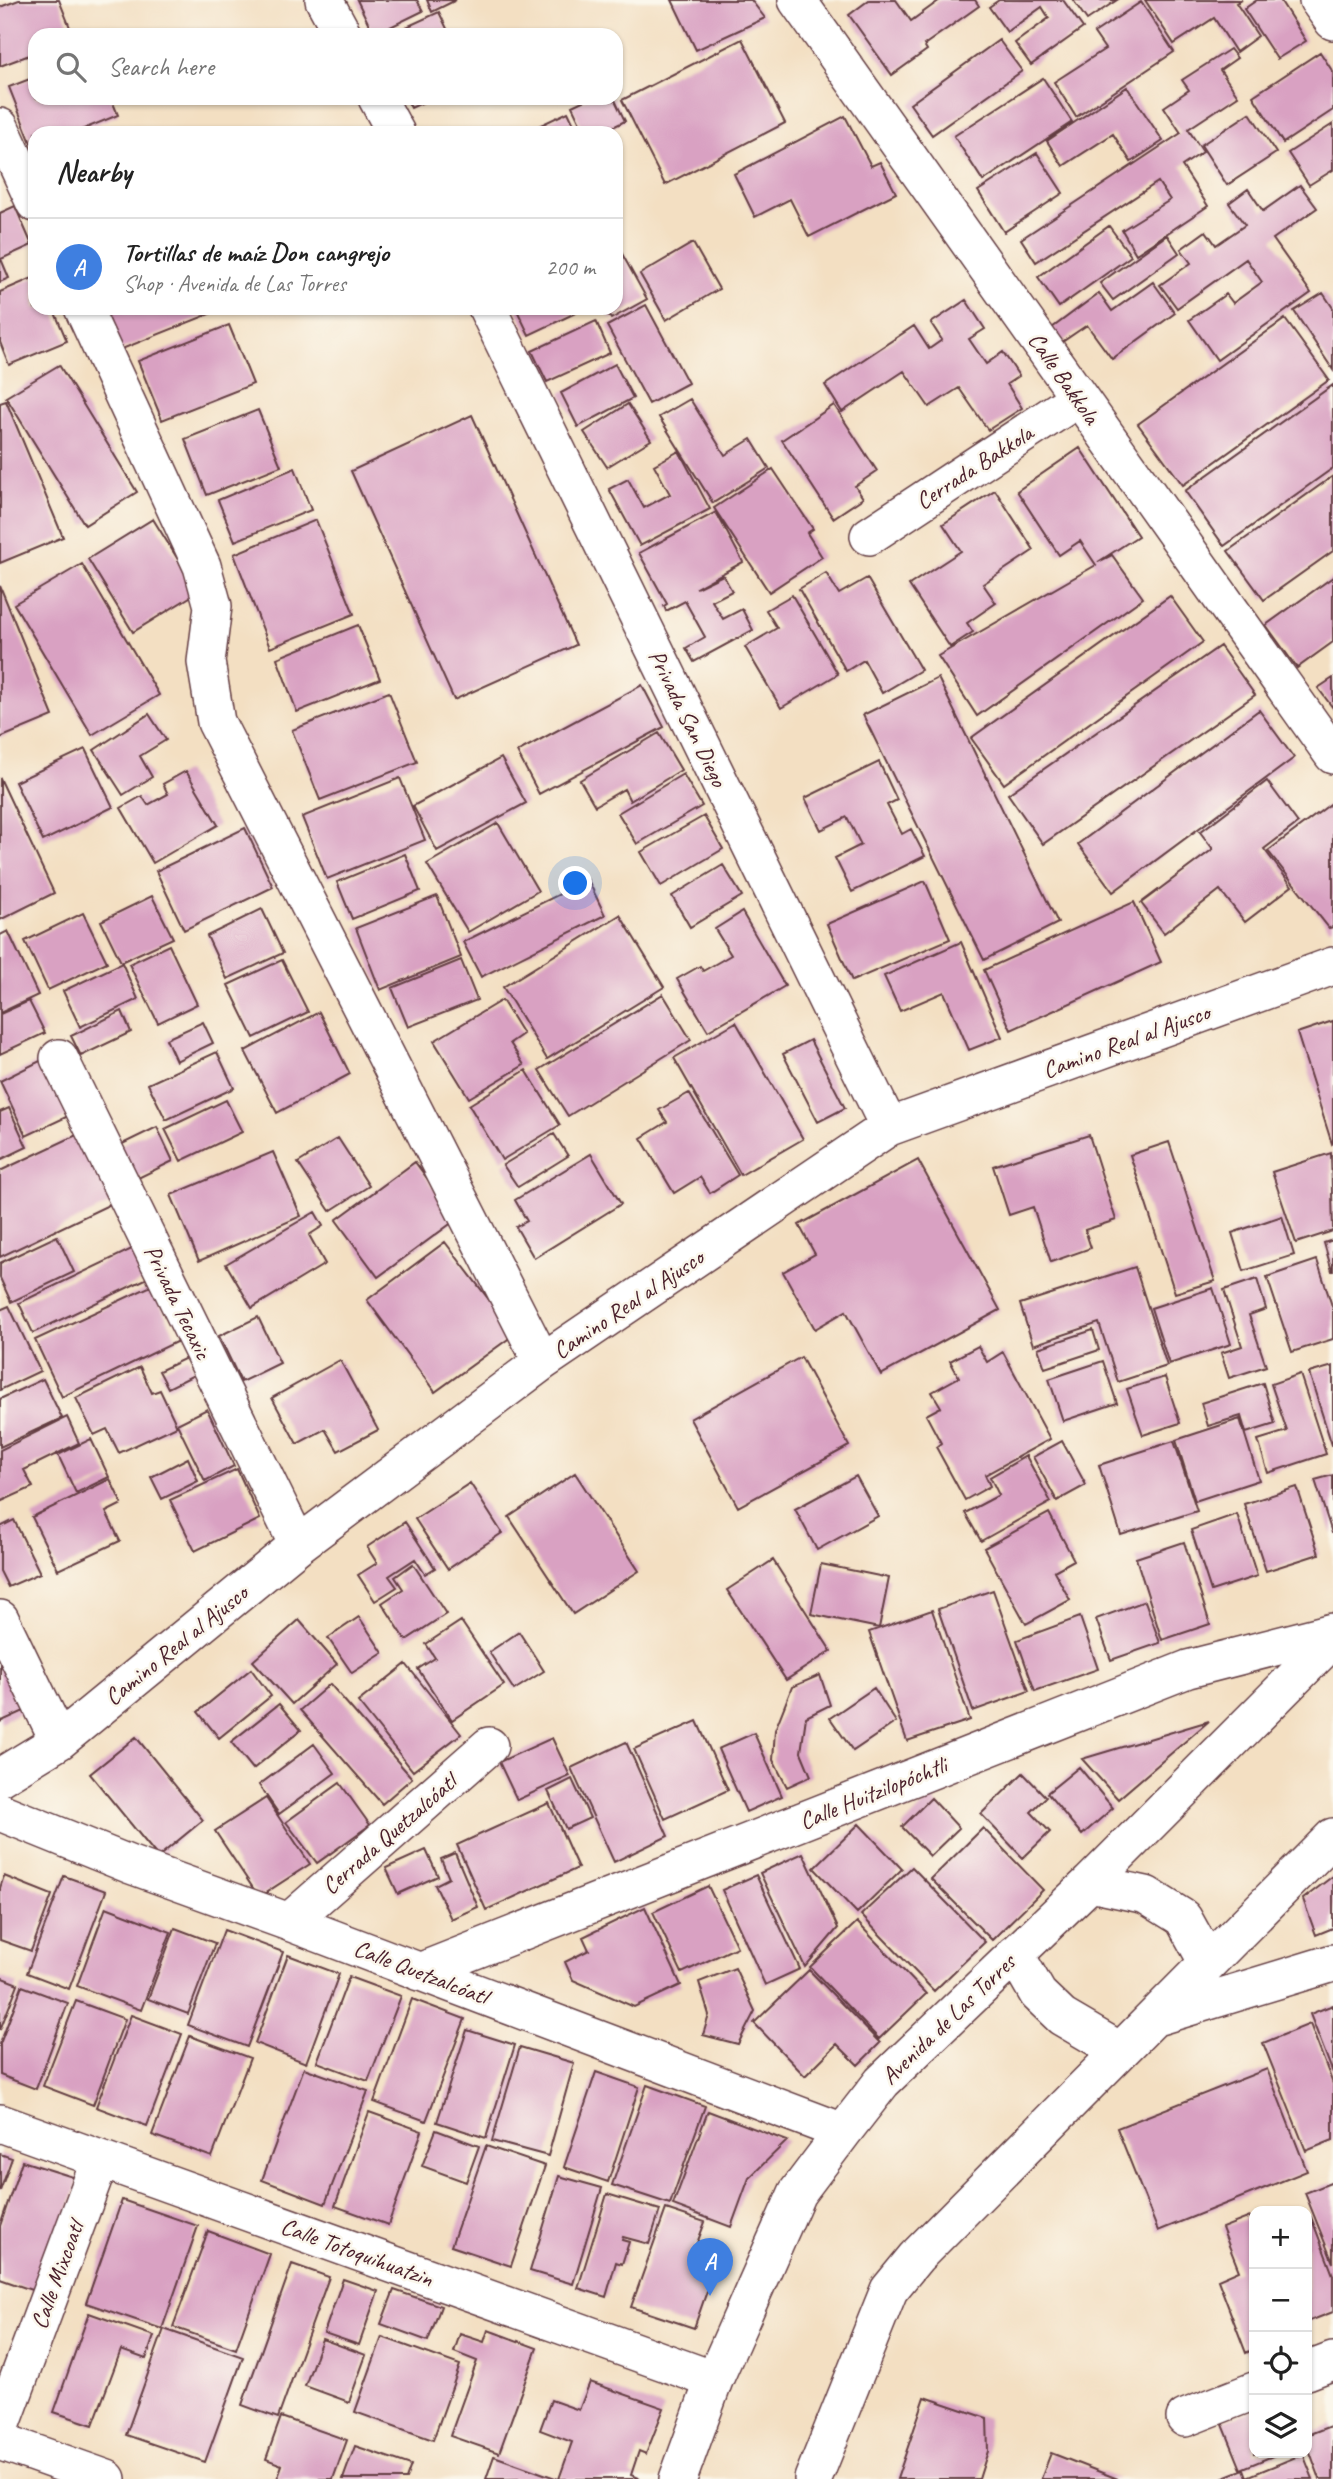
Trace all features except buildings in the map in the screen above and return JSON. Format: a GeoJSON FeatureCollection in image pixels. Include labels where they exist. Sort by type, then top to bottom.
{"type":"FeatureCollection","features":[{"type":"Feature","properties":{"kind":"street"},"geometry":{"type":"LineString","coordinates":[[324,0],[339,28]]}},
{"type":"Feature","properties":{"kind":"street","name":"Calle Bakkola"},"geometry":{"type":"LineString","coordinates":[[797,0],[1333,755]]}},
{"type":"Feature","properties":{"kind":"street"},"geometry":{"type":"LineString","coordinates":[[1318,0],[1333,21]]}},
{"type":"Feature","properties":{"kind":"street"},"geometry":{"type":"LineString","coordinates":[[381,105],[392,126]]}},
{"type":"Feature","properties":{"kind":"street"},"geometry":{"type":"LineString","coordinates":[[0,127],[28,188]]}},
{"type":"Feature","properties":{"kind":"street"},"geometry":{"type":"LineString","coordinates":[[86,315],[202,566],[213,606],[206,662],[216,722],[542,1362]]}},
{"type":"Feature","properties":{"kind":"street","name":"Privada San Diego"},"geometry":{"type":"LineString","coordinates":[[490,315],[889,1128]]}},
{"type":"Feature","properties":{"kind":"street","name":"Cerrada Bakkola"},"geometry":{"type":"LineString","coordinates":[[869,536],[1078,398]]}},
{"type":"Feature","properties":{"kind":"street","name":"Camino Real al Ajusco"},"geometry":{"type":"LineString","coordinates":[[0,1777],[59,1741],[298,1545],[542,1362],[889,1128],[1333,966]]}},
{"type":"Feature","properties":{"kind":"street","name":"Privada Tecaxic"},"geometry":{"type":"LineString","coordinates":[[59,1058],[298,1545]]}},
{"type":"Feature","properties":{"kind":"street"},"geometry":{"type":"LineString","coordinates":[[0,1619],[59,1741]]}},
{"type":"Feature","properties":{"kind":"street","name":"Calle Huitzilopóchtli"},"geometry":{"type":"LineString","coordinates":[[419,1972],[1188,1669],[1333,1632]]}},
{"type":"Feature","properties":{"kind":"street","name":"Avenida de Las Torres"},"geometry":{"type":"LineString","coordinates":[[678,2479],[714,2379],[797,2193],[842,2132],[882,2082],[1090,1883],[1333,1639]]}},
{"type":"Feature","properties":{"kind":"street","name":"Cerrada Quetzalcóatl"},"geometry":{"type":"LineString","coordinates":[[289,1922],[489,1746]]}},
{"type":"Feature","properties":{"kind":"street","name":"Calle Quetzalcóatl"},"geometry":{"type":"LineString","coordinates":[[0,1812],[131,1865],[289,1922],[842,2132]]}},
{"type":"Feature","properties":{"kind":"street"},"geometry":{"type":"LineString","coordinates":[[813,2479],[889,2290],[916,2257],[1333,1837]]}},
{"type":"Feature","properties":{"kind":"street"},"geometry":{"type":"LineString","coordinates":[[1090,1883],[1146,1895],[1183,1918],[1208,1963]]}},
{"type":"Feature","properties":{"kind":"street"},"geometry":{"type":"LineString","coordinates":[[1015,1954],[1038,1994],[1062,2017],[1120,2051]]}},
{"type":"Feature","properties":{"kind":"street"},"geometry":{"type":"LineString","coordinates":[[1154,2018],[1333,1963]]}},
{"type":"Feature","properties":{"kind":"street","name":"Calle Totoquihuatzin"},"geometry":{"type":"LineString","coordinates":[[0,2123],[714,2379]]}},
{"type":"Feature","properties":{"kind":"street","name":"Calle Mixcoatl"},"geometry":{"type":"LineString","coordinates":[[0,2429],[100,2160]]}},
{"type":"Feature","properties":{"kind":"street"},"geometry":{"type":"LineString","coordinates":[[1312,2369],[1333,2361]]}},
{"type":"Feature","properties":{"kind":"street"},"geometry":{"type":"LineString","coordinates":[[1185,2418],[1249,2393]]}},
{"type":"Feature","properties":{"kind":"street"},"geometry":{"type":"LineString","coordinates":[[0,2441],[107,2479]]}},
{"type":"Feature","properties":{"kind":"place","name":"Tortillas de maíz Don cangrejo"},"geometry":{"type":"Point","coordinates":[710,2296]}}]}
